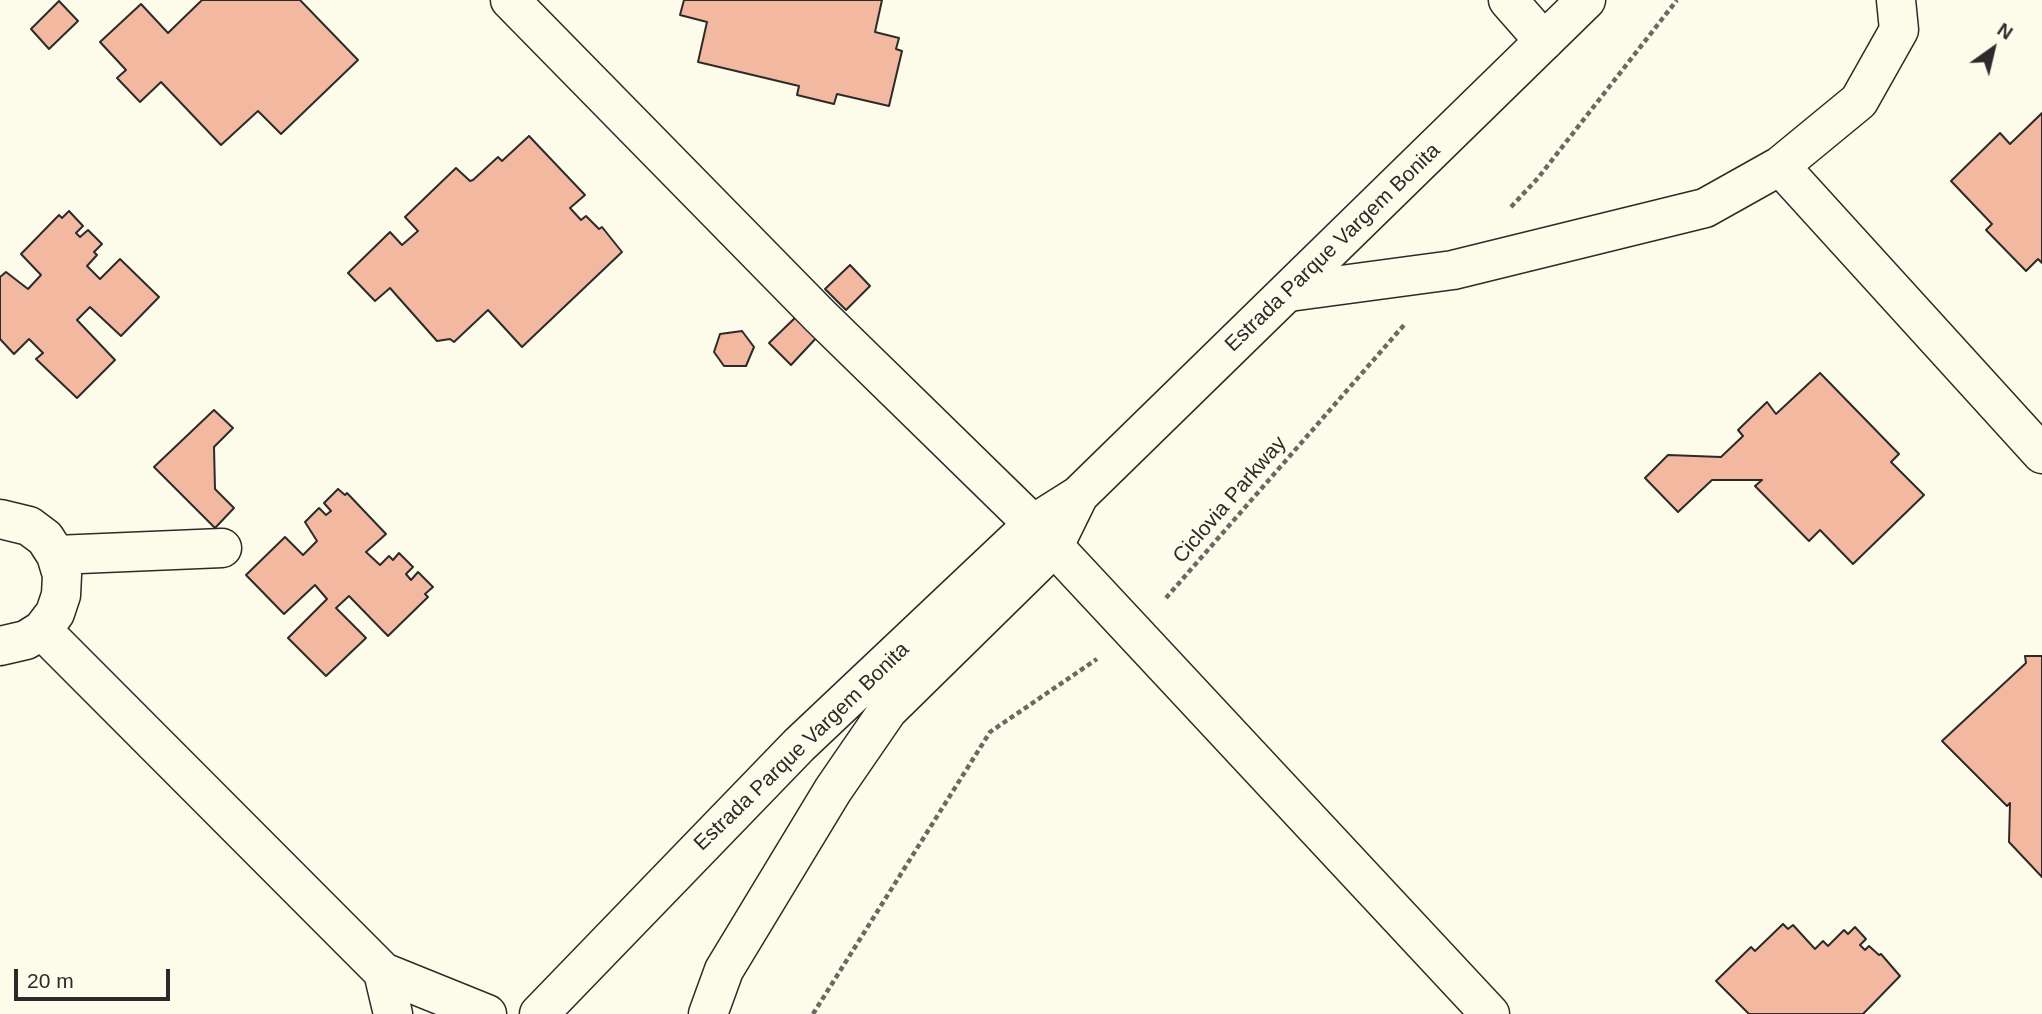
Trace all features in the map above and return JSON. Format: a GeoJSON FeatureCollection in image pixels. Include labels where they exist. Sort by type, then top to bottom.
{"type":"FeatureCollection","features":[{"type":"Feature","properties":{"kind":"street"},"geometry":{"type":"LineString","coordinates":[[510,0],[810,306],[1043,536],[1490,1014]]}},
{"type":"Feature","properties":{"kind":"street"},"geometry":{"type":"LineString","coordinates":[[1508,0],[1544,41]]}},
{"type":"Feature","properties":{"kind":"street","name":"Estrada Parque Vargem Bonita"},"geometry":{"type":"LineString","coordinates":[[708,1014],[724,970],[833,790],[888,710],[1079,495],[1586,0]]}},
{"type":"Feature","properties":{"kind":"street"},"geometry":{"type":"LineString","coordinates":[[1289,292],[1453,270],[1705,208],[1780,166],[1859,102],[1899,30],[1896,0]]}},
{"type":"Feature","properties":{"kind":"street"},"geometry":{"type":"LineString","coordinates":[[1780,166],[2042,454]]}},
{"type":"Feature","properties":{"kind":"street"},"geometry":{"type":"LineString","coordinates":[[0,519],[29,526],[45,538],[56,555],[62,575],[61,595],[55,613],[42,630],[26,640],[0,646]]}},
{"type":"Feature","properties":{"kind":"street","name":"Estrada Parque Vargem Bonita"},"geometry":{"type":"LineString","coordinates":[[539,1014],[799,745],[1043,536]]}},
{"type":"Feature","properties":{"kind":"street"},"geometry":{"type":"LineString","coordinates":[[56,555],[222,548]]}},
{"type":"Feature","properties":{"kind":"street"},"geometry":{"type":"LineString","coordinates":[[42,630],[383,972],[487,1014]]}},
{"type":"Feature","properties":{"kind":"street"},"geometry":{"type":"LineString","coordinates":[[383,972],[393,1014]]}},
{"type":"Feature","properties":{"kind":"path"},"geometry":{"type":"LineString","coordinates":[[1510,209],[1538,178],[1677,0]]}},
{"type":"Feature","properties":{"kind":"path","name":"Ciclovia Parkway"},"geometry":{"type":"LineString","coordinates":[[813,1014],[990,732],[1135,633],[1406,322]]}},
{"type":"Feature","properties":{"kind":"building"},"geometry":{"type":"Polygon","coordinates":[[[202,0],[300,0],[358,60],[281,134],[258,111],[221,145],[161,82],[140,102],[117,78],[126,70],[100,42],[141,4],[168,33],[202,0]]]}},
{"type":"Feature","properties":{"kind":"building"},"geometry":{"type":"Polygon","coordinates":[[[684,0],[882,0],[875,32],[899,38],[896,49],[902,51],[889,106],[837,94],[834,104],[797,95],[799,86],[698,62],[707,22],[680,15],[684,0]]]}},
{"type":"Feature","properties":{"kind":"building"},"geometry":{"type":"Polygon","coordinates":[[[59,1],[78,21],[49,49],[31,29],[59,1]]]}},
{"type":"Feature","properties":{"kind":"building"},"geometry":{"type":"Polygon","coordinates":[[[2042,113],[2042,263],[2038,259],[2026,271],[1986,230],[1992,224],[1951,181],[2000,133],[2010,144],[2042,113]]]}},
{"type":"Feature","properties":{"kind":"building"},"geometry":{"type":"Polygon","coordinates":[[[529,136],[585,195],[570,208],[581,220],[586,216],[599,229],[602,227],[622,252],[522,347],[488,310],[454,342],[450,339],[437,341],[390,288],[375,301],[348,273],[390,232],[402,245],[418,231],[405,217],[456,168],[470,181],[473,180],[498,157],[502,161],[529,136]]]}},
{"type":"Feature","properties":{"kind":"building"},"geometry":{"type":"Polygon","coordinates":[[[69,211],[83,226],[76,233],[80,237],[88,230],[102,244],[94,252],[97,255],[87,266],[100,279],[120,259],[159,297],[121,336],[90,307],[77,320],[115,360],[77,398],[36,359],[43,353],[29,339],[14,354],[0,339],[0,277],[6,272],[28,289],[41,275],[21,254],[59,215],[62,218],[69,211]]]}},
{"type":"Feature","properties":{"kind":"building"},"geometry":{"type":"Polygon","coordinates":[[[850,265],[870,286],[846,310],[825,289],[850,265]]]}},
{"type":"Feature","properties":{"kind":"building"},"geometry":{"type":"Polygon","coordinates":[[[799,314],[819,335],[791,365],[769,343],[799,314]]]}},
{"type":"Feature","properties":{"kind":"building"},"geometry":{"type":"Polygon","coordinates":[[[742,331],[754,347],[746,366],[724,366],[714,352],[720,334],[742,331]]]}},
{"type":"Feature","properties":{"kind":"building"},"geometry":{"type":"Polygon","coordinates":[[[1820,373],[1899,454],[1891,462],[1924,495],[1853,564],[1820,530],[1809,541],[1755,486],[1762,480],[1712,480],[1678,512],[1645,478],[1668,455],[1721,457],[1743,436],[1738,430],[1767,402],[1776,414],[1820,373]]]}},
{"type":"Feature","properties":{"kind":"building"},"geometry":{"type":"Polygon","coordinates":[[[214,410],[233,428],[214,447],[215,489],[234,508],[215,528],[154,467],[214,410]]]}},
{"type":"Feature","properties":{"kind":"building"},"geometry":{"type":"Polygon","coordinates":[[[338,489],[345,495],[347,493],[386,534],[366,552],[380,565],[389,556],[393,560],[399,553],[413,567],[406,574],[411,580],[418,572],[433,587],[425,594],[428,597],[388,636],[349,596],[336,608],[366,638],[326,676],[288,638],[327,599],[315,585],[284,614],[246,575],[285,537],[303,555],[317,541],[305,522],[319,508],[326,515],[331,511],[324,503],[338,489]]]}},
{"type":"Feature","properties":{"kind":"building"},"geometry":{"type":"Polygon","coordinates":[[[2025,656],[2042,656],[2042,877],[2009,842],[2010,803],[2007,806],[1942,741],[2026,663],[2025,656]]]}},
{"type":"Feature","properties":{"kind":"building"},"geometry":{"type":"Polygon","coordinates":[[[1783,924],[1788,929],[1793,925],[1815,949],[1823,941],[1828,946],[1844,930],[1848,934],[1855,927],[1866,939],[1860,945],[1865,950],[1869,946],[1881,954],[1900,976],[1863,1014],[1749,1014],[1716,981],[1751,947],[1755,951],[1783,924]]]}}]}
